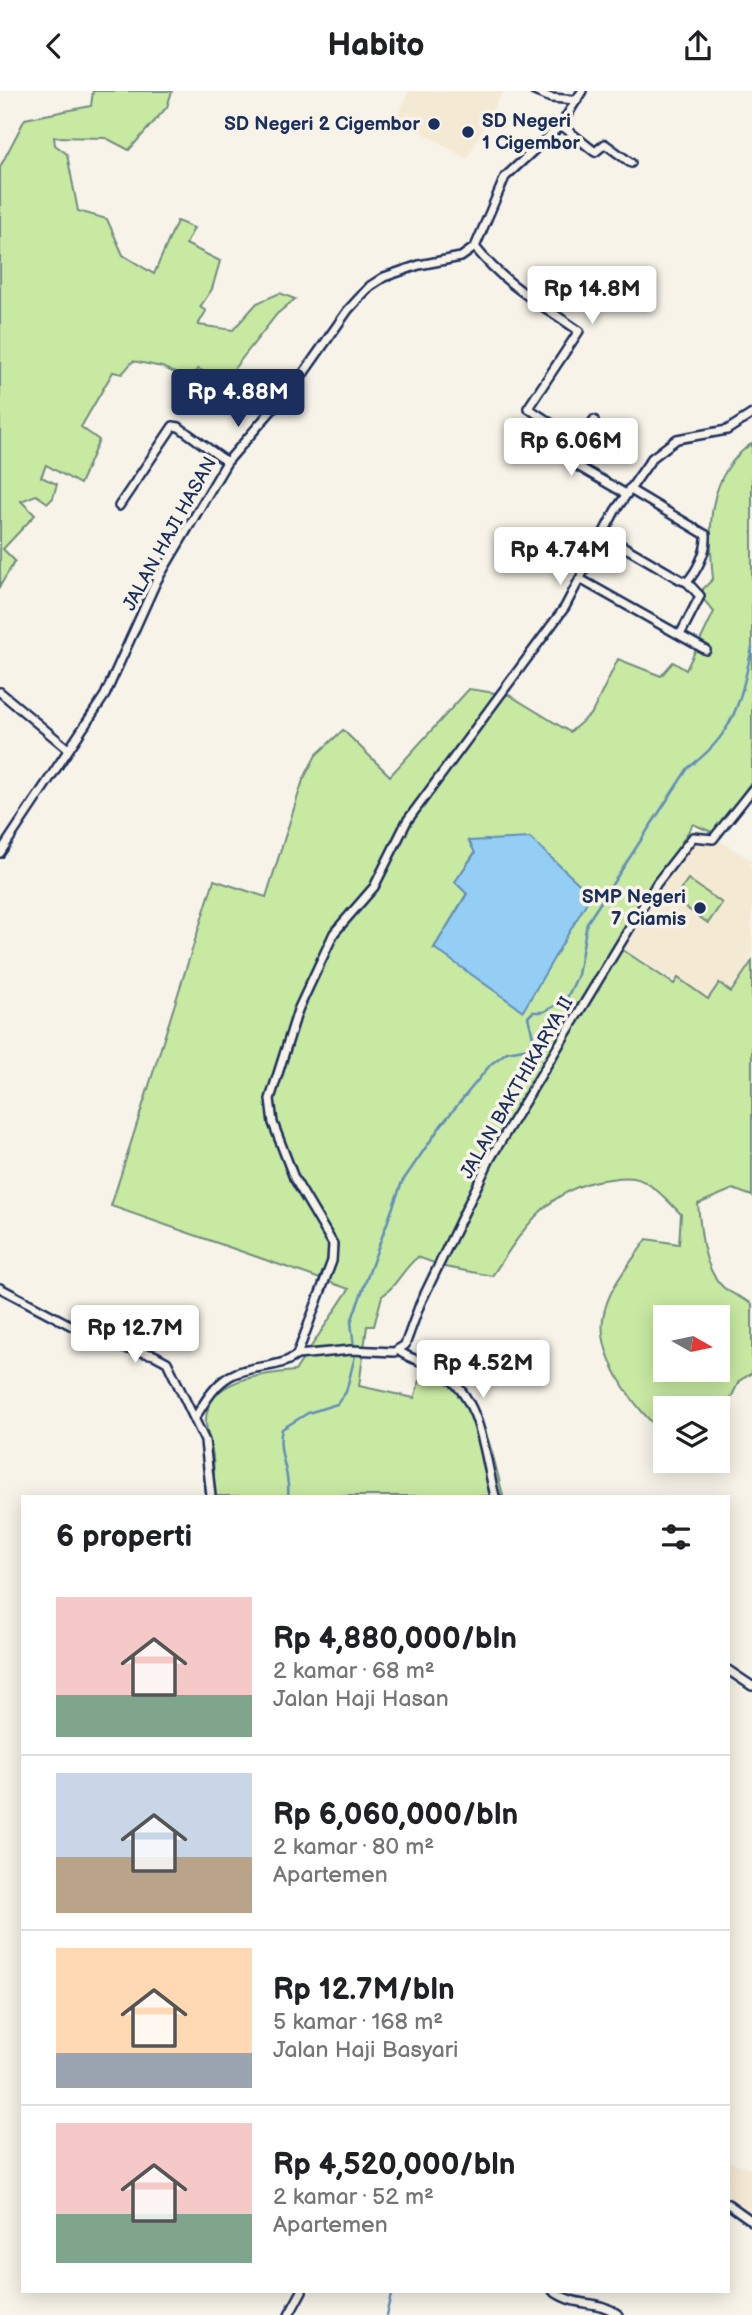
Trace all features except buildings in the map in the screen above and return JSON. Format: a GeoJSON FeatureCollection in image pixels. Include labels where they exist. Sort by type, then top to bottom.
{"type":"FeatureCollection","features":[{"type":"Feature","properties":{"kind":"street"},"geometry":{"type":"LineString","coordinates":[[534,91],[551,98],[576,100]]}},
{"type":"Feature","properties":{"kind":"street"},"geometry":{"type":"LineString","coordinates":[[579,442],[528,406],[579,331],[514,288],[492,268],[475,247],[505,177],[561,125],[582,91]]}},
{"type":"Feature","properties":{"kind":"street"},"geometry":{"type":"LineString","coordinates":[[561,125],[595,152],[605,145],[631,163]]}},
{"type":"Feature","properties":{"kind":"street","name":"JALAN HAJI HASAN"},"geometry":{"type":"LineString","coordinates":[[0,853],[104,695],[156,582],[227,462],[303,375],[348,310],[370,286],[384,277],[419,265],[461,257],[475,247]]}},
{"type":"Feature","properties":{"kind":"street"},"geometry":{"type":"LineString","coordinates":[[297,1355],[306,1339],[333,1256],[331,1237],[301,1194],[270,1111],[272,1093],[298,1010],[334,933],[374,887],[407,821],[565,607],[602,534],[652,458],[677,439],[727,430],[752,414]]}},
{"type":"Feature","properties":{"kind":"street"},"geometry":{"type":"LineString","coordinates":[[594,420],[570,456],[573,464],[706,535],[706,545],[687,583]]}},
{"type":"Feature","properties":{"kind":"street"},"geometry":{"type":"LineString","coordinates":[[119,506],[173,426],[179,426],[227,462]]}},
{"type":"Feature","properties":{"kind":"street"},"geometry":{"type":"LineString","coordinates":[[602,534],[687,583],[700,596],[680,635]]}},
{"type":"Feature","properties":{"kind":"street"},"geometry":{"type":"LineString","coordinates":[[580,579],[706,650]]}},
{"type":"Feature","properties":{"kind":"street"},"geometry":{"type":"LineString","coordinates":[[0,692],[68,749]]}},
{"type":"Feature","properties":{"kind":"street","name":"JALAN BAKTHIKARYA II"},"geometry":{"type":"LineString","coordinates":[[398,1350],[405,1345],[420,1304],[490,1159],[657,883],[693,837],[713,839],[752,790]]}},
{"type":"Feature","properties":{"kind":"street"},"geometry":{"type":"LineString","coordinates":[[0,1287],[106,1344],[154,1355],[167,1361],[206,1447],[211,1495]]}},
{"type":"Feature","properties":{"kind":"street"},"geometry":{"type":"LineString","coordinates":[[195,1418],[218,1385],[232,1375],[274,1366],[297,1355],[355,1350],[398,1350],[439,1369],[466,1398],[484,1438],[495,1495]]}},
{"type":"Feature","properties":{"kind":"street"},"geometry":{"type":"LineString","coordinates":[[730,1671],[752,1686]]}},
{"type":"Feature","properties":{"kind":"street"},"geometry":{"type":"LineString","coordinates":[[730,2205],[752,2221]]}},
{"type":"Feature","properties":{"kind":"street"},"geometry":{"type":"LineString","coordinates":[[289,2315],[301,2293]]}},
{"type":"Feature","properties":{"kind":"street"},"geometry":{"type":"LineString","coordinates":[[555,2293],[572,2303],[603,2305],[618,2315]]}},
{"type":"Feature","properties":{"kind":"shaded area"},"geometry":{"type":"Polygon","coordinates":[[[409,91],[503,91],[467,159],[397,117],[409,91]]]}},
{"type":"Feature","properties":{"kind":"shaded area","name":"SMP Negeri 7 Ciamis"},"geometry":{"type":"Polygon","coordinates":[[[701,828],[752,861],[749,865],[752,868],[752,958],[731,989],[718,982],[708,997],[677,977],[674,981],[623,948],[701,828]]]}},
{"type":"Feature","properties":{"kind":"shaded area"},"geometry":{"type":"Polygon","coordinates":[[[730,2162],[752,2169],[752,2217],[730,2202],[730,2162]]]}},
{"type":"Feature","properties":{"kind":"green space"},"geometry":{"type":"Polygon","coordinates":[[[93,91],[172,91],[167,107],[129,150],[106,138],[54,137],[55,145],[67,154],[78,211],[107,219],[123,255],[154,274],[177,221],[194,228],[186,244],[220,261],[212,289],[200,307],[206,311],[198,325],[233,330],[257,303],[280,293],[295,299],[277,314],[225,380],[198,369],[190,380],[162,367],[133,361],[122,374],[113,372],[81,427],[99,440],[80,484],[46,465],[41,477],[57,484],[53,498],[48,503],[36,495],[21,501],[35,515],[3,549],[15,561],[0,586],[0,167],[25,119],[91,106],[93,91]]]}},
{"type":"Feature","properties":{"kind":"green space"},"geometry":{"type":"Polygon","coordinates":[[[752,443],[752,781],[714,833],[693,824],[617,946],[674,984],[678,978],[708,999],[719,983],[731,992],[752,961],[752,1196],[733,1189],[698,1204],[704,1248],[716,1279],[730,1292],[752,1304],[752,1373],[739,1381],[730,1400],[730,1396],[653,1396],[653,1423],[629,1395],[610,1360],[603,1325],[605,1309],[612,1290],[647,1239],[679,1244],[681,1214],[647,1183],[627,1177],[602,1180],[582,1185],[550,1203],[525,1229],[492,1276],[445,1267],[418,1257],[382,1296],[374,1326],[367,1326],[359,1386],[414,1398],[429,1353],[460,1387],[480,1418],[503,1495],[215,1495],[213,1457],[206,1424],[209,1405],[216,1395],[240,1381],[295,1371],[349,1289],[111,1206],[214,880],[266,897],[303,780],[316,755],[343,730],[390,776],[469,689],[509,695],[570,732],[592,713],[618,659],[661,676],[673,662],[686,670],[714,612],[703,599],[703,589],[713,579],[711,522],[718,487],[737,456],[752,443]],[[469,841],[475,852],[455,882],[467,893],[434,948],[591,895],[469,841]]]}},
{"type":"Feature","properties":{"kind":"green space"},"geometry":{"type":"Polygon","coordinates":[[[688,879],[722,903],[708,923],[674,899],[688,879]]]}},
{"type":"Feature","properties":{"kind":"water"},"geometry":{"type":"Polygon","coordinates":[[[530,838],[591,895],[523,1011],[434,948],[467,894],[455,882],[475,853],[469,841],[530,838]]]}},
{"type":"Feature","properties":{"kind":"waterway"},"geometry":{"type":"LineString","coordinates":[[288,1495],[281,1446],[282,1429],[308,1413],[337,1404],[346,1392],[355,1356],[351,1322],[402,1182],[442,1124],[491,1064],[507,1052],[529,1048],[533,1037],[528,1017],[533,1012],[543,1012],[566,1000],[578,975],[587,923],[688,768],[716,743],[726,729],[739,701],[752,648]]}},
{"type":"Feature","properties":{"kind":"waterway"},"geometry":{"type":"LineString","coordinates":[[386,2315],[392,2293]]}},
{"type":"Feature","properties":{"kind":"place","name":"SD Negeri 2 Cigembor"},"geometry":{"type":"Point","coordinates":[434,124]}},
{"type":"Feature","properties":{"kind":"place","name":"SD Negeri 1 Cigembor"},"geometry":{"type":"Point","coordinates":[468,132]}},
{"type":"Feature","properties":{"kind":"place","name":"SMP Negeri 7 Ciamis"},"geometry":{"type":"Point","coordinates":[700,908]}}]}
